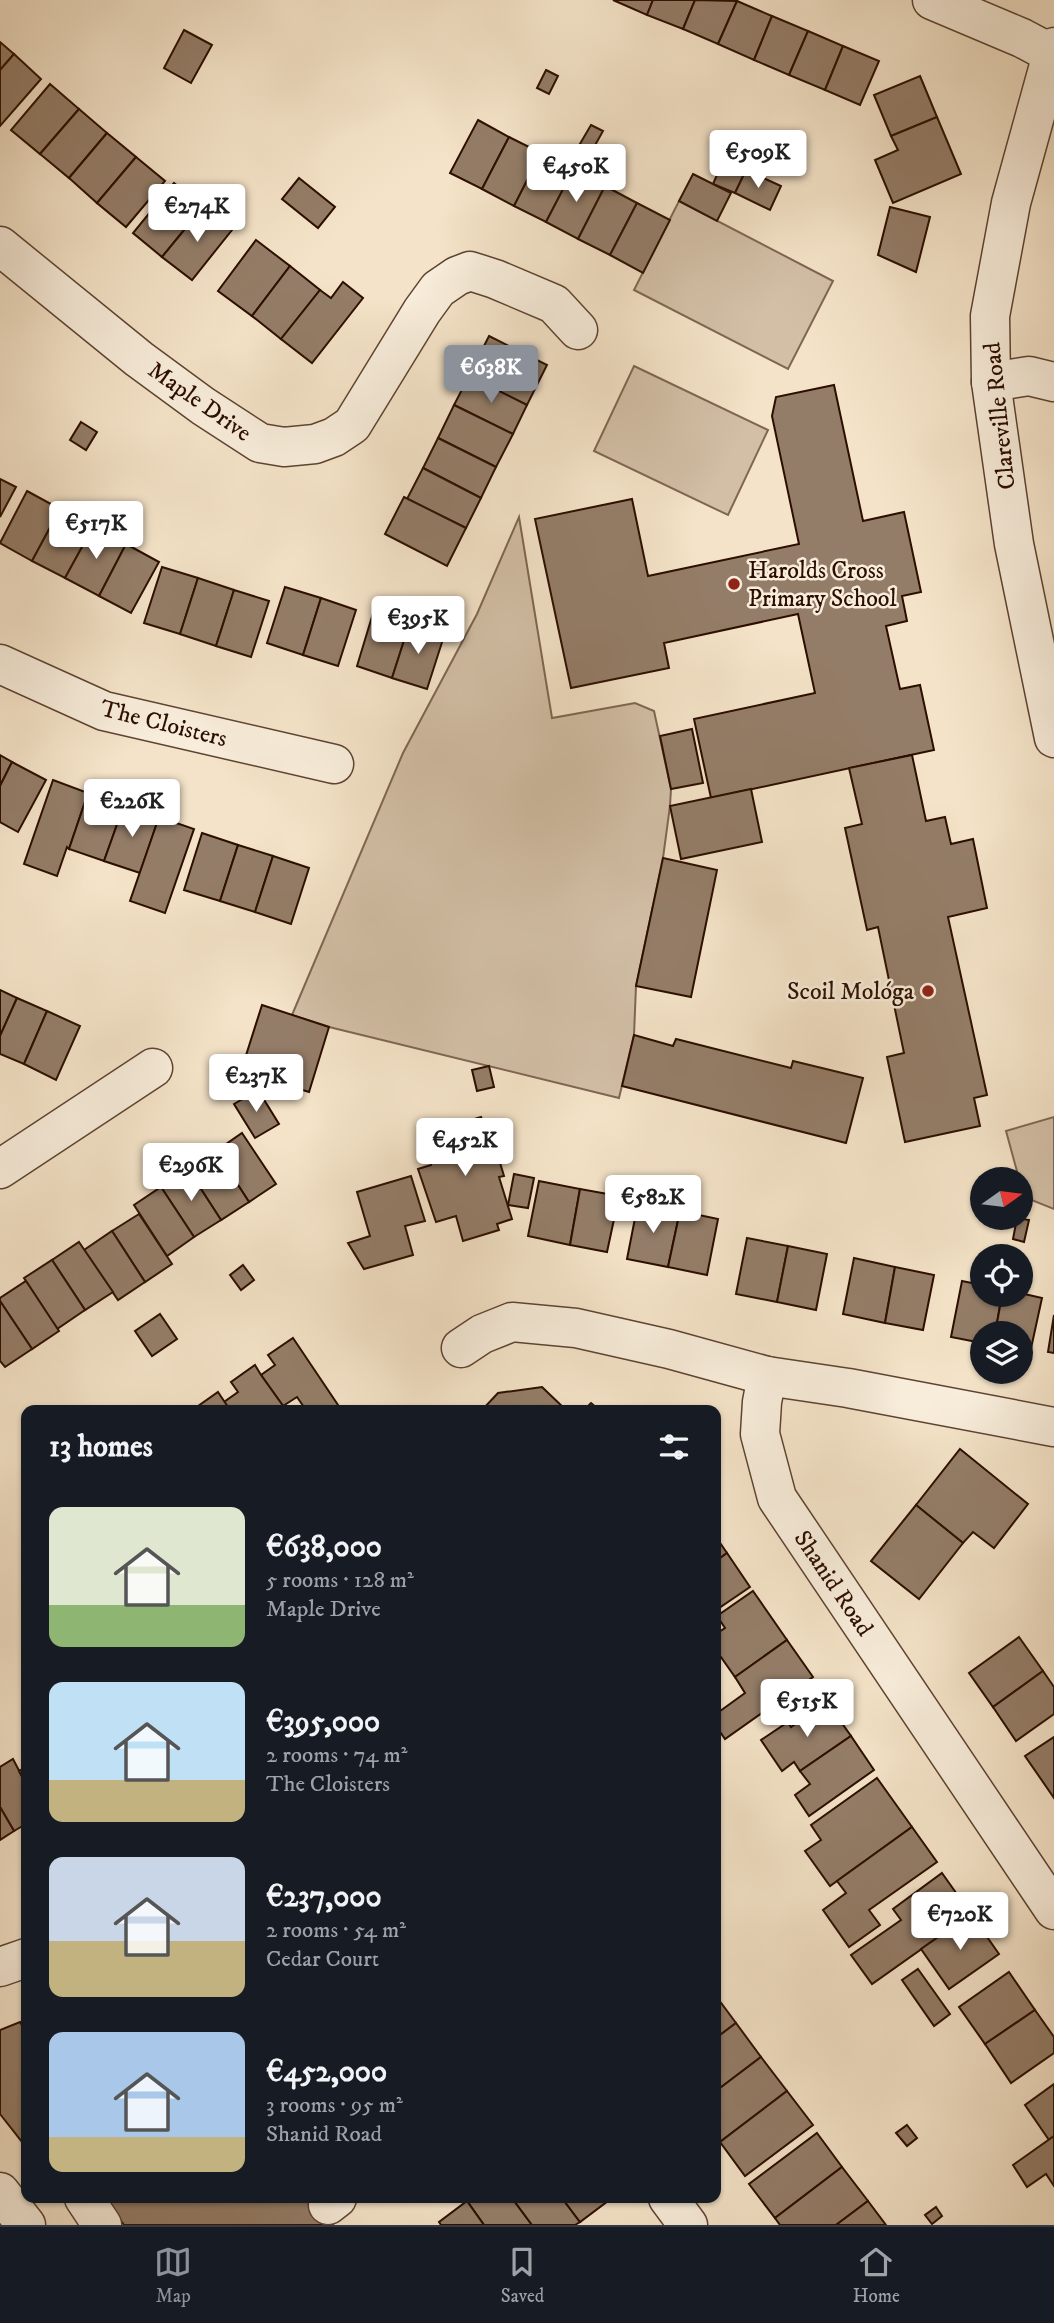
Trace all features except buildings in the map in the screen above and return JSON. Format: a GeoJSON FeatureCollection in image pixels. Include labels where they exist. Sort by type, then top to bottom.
{"type":"FeatureCollection","features":[{"type":"Feature","properties":{"kind":"street"},"geometry":{"type":"LineString","coordinates":[[932,0],[1054,52]]}},
{"type":"Feature","properties":{"kind":"street","name":"Clareville Road"},"geometry":{"type":"LineString","coordinates":[[1054,52],[1011,203],[990,316],[991,383],[1019,571],[1054,738]]}},
{"type":"Feature","properties":{"kind":"street","name":"Maple Drive"},"geometry":{"type":"LineString","coordinates":[[0,246],[139,359],[203,406],[260,443],[284,447],[315,444],[334,437],[352,425],[422,311],[438,289],[457,276],[470,271],[554,304],[578,330]]}},
{"type":"Feature","properties":{"kind":"street"},"geometry":{"type":"LineString","coordinates":[[991,383],[1029,376],[1054,382]]}},
{"type":"Feature","properties":{"kind":"street","name":"The Cloisters"},"geometry":{"type":"LineString","coordinates":[[0,663],[104,711],[334,764]]}},
{"type":"Feature","properties":{"kind":"street"},"geometry":{"type":"LineString","coordinates":[[0,1169],[153,1068]]}},
{"type":"Feature","properties":{"kind":"street"},"geometry":{"type":"LineString","coordinates":[[461,1348],[482,1334],[512,1322],[563,1327],[669,1349],[766,1376],[848,1388],[1054,1427]]}},
{"type":"Feature","properties":{"kind":"street","name":"Shanid Road"},"geometry":{"type":"LineString","coordinates":[[766,1376],[760,1434],[777,1499],[1054,1910]]}},
{"type":"Feature","properties":{"kind":"street"},"geometry":{"type":"LineString","coordinates":[[0,1967],[21,1960]]}},
{"type":"Feature","properties":{"kind":"street"},"geometry":{"type":"LineString","coordinates":[[0,2192],[26,2225]]}},
{"type":"Feature","properties":{"kind":"street"},"geometry":{"type":"LineString","coordinates":[[87,2203],[102,2225]]}},
{"type":"Feature","properties":{"kind":"street"},"geometry":{"type":"LineString","coordinates":[[672,2203],[688,2225]]}},
{"type":"Feature","properties":{"kind":"shaded area"},"geometry":{"type":"Polygon","coordinates":[[[679,201],[833,281],[788,369],[634,290],[679,201]]]}},
{"type":"Feature","properties":{"kind":"shaded area"},"geometry":{"type":"Polygon","coordinates":[[[634,366],[768,430],[728,515],[594,451],[634,366]]]}},
{"type":"Feature","properties":{"kind":"shaded area"},"geometry":{"type":"Polygon","coordinates":[[[519,517],[552,718],[635,703],[654,711],[671,789],[663,858],[636,986],[634,1035],[619,1098],[329,1027],[292,1015],[403,753],[477,614],[519,517]]]}},
{"type":"Feature","properties":{"kind":"shaded area"},"geometry":{"type":"Polygon","coordinates":[[[1054,1117],[1054,1209],[1033,1201],[1033,1167],[1016,1167],[1006,1131],[1054,1117]]]}},
{"type":"Feature","properties":{"kind":"place","name":"Harolds Cross Primary School"},"geometry":{"type":"Point","coordinates":[734,584]}},
{"type":"Feature","properties":{"kind":"place","name":"Scoil Mológa"},"geometry":{"type":"Point","coordinates":[928,991]}}]}
